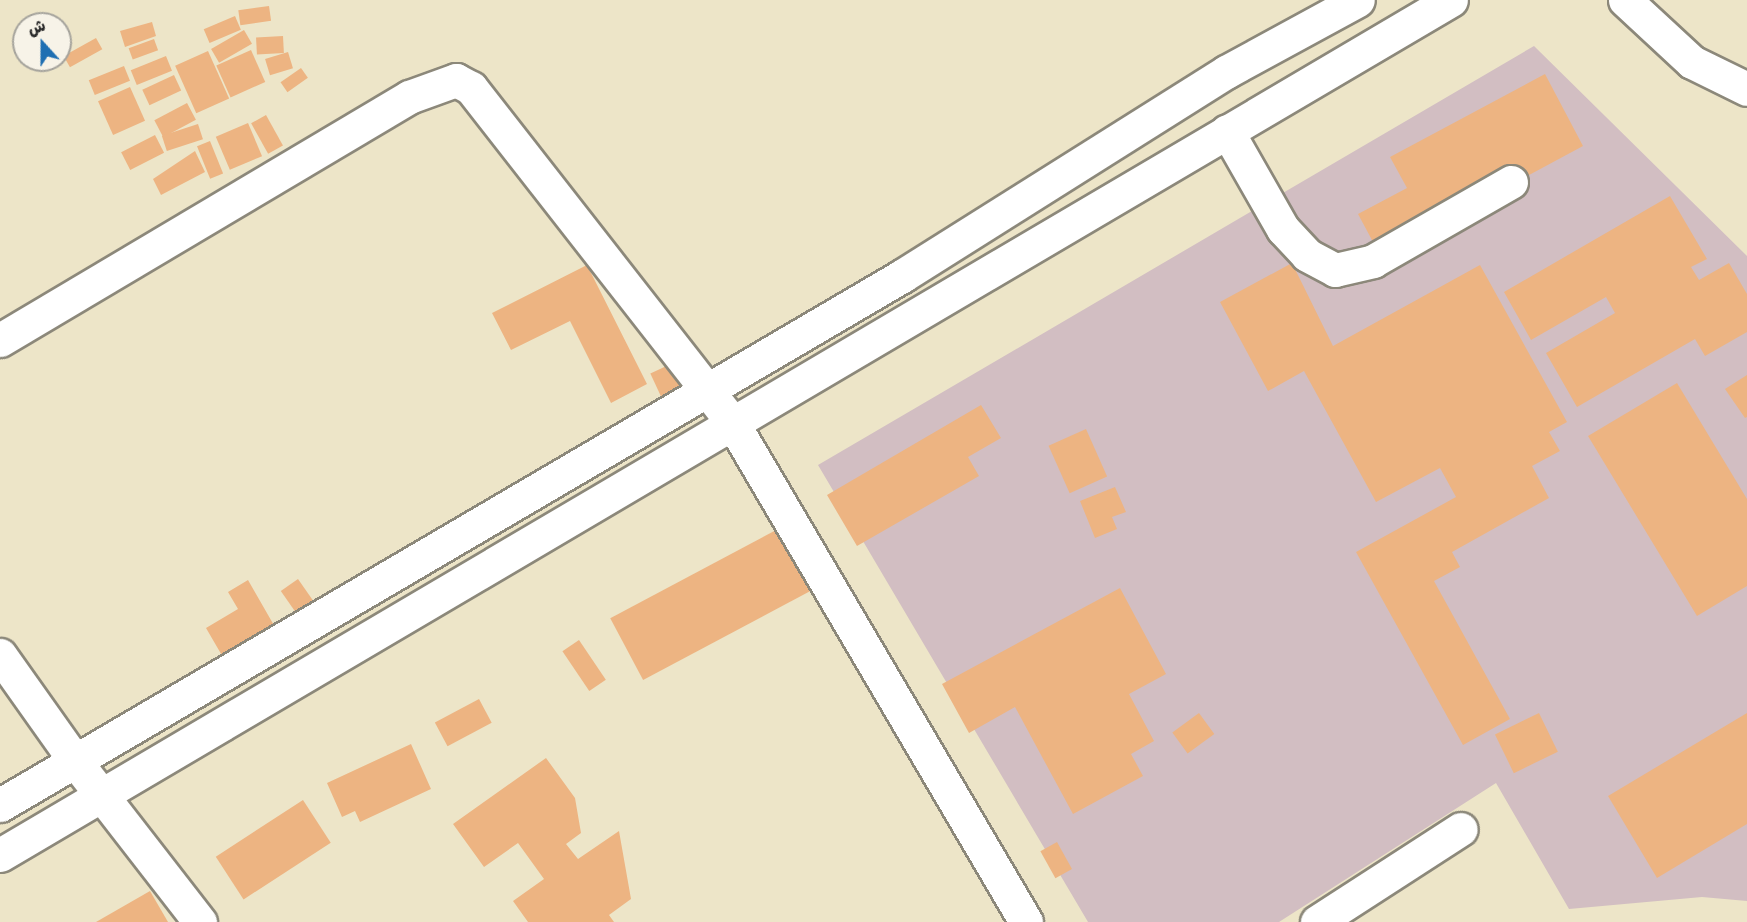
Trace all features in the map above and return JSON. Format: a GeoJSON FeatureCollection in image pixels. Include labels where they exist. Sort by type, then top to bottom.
{"type":"FeatureCollection","features":[{"type":"Feature","properties":{"kind":"street"},"geometry":{"type":"LineString","coordinates":[[0,805],[704,392],[1060,177],[1226,72],[1358,0]]}},
{"type":"Feature","properties":{"kind":"street"},"geometry":{"type":"LineString","coordinates":[[0,855],[1451,0]]}},
{"type":"Feature","properties":{"kind":"street"},"geometry":{"type":"LineString","coordinates":[[1625,0],[1692,62],[1747,89]]}},
{"type":"Feature","properties":{"kind":"street"},"geometry":{"type":"LineString","coordinates":[[1226,72],[1240,123],[1283,229],[1307,255],[1335,270],[1373,261],[1511,182]]}},
{"type":"Feature","properties":{"kind":"street"},"geometry":{"type":"LineString","coordinates":[[0,340],[409,97],[456,80],[471,88],[704,392],[732,422],[1026,922]]}},
{"type":"Feature","properties":{"kind":"street"},"geometry":{"type":"LineString","coordinates":[[1060,177],[1085,214]]}},
{"type":"Feature","properties":{"kind":"street"},"geometry":{"type":"LineString","coordinates":[[0,655],[75,761],[200,922]]}},
{"type":"Feature","properties":{"kind":"street"},"geometry":{"type":"LineString","coordinates":[[1317,922],[1461,829]]}},
{"type":"Feature","properties":{"kind":"shaded area"},"geometry":{"type":"Polygon","coordinates":[[[1534,46],[1747,256],[1747,901],[1702,897],[1569,909],[1496,783],[1279,922],[1088,922],[818,465],[1534,46]]]}},
{"type":"Feature","properties":{"kind":"building"},"geometry":{"type":"Polygon","coordinates":[[[269,6],[271,21],[240,25],[238,10],[269,6]]]}},
{"type":"Feature","properties":{"kind":"building"},"geometry":{"type":"Polygon","coordinates":[[[235,16],[241,30],[210,43],[204,29],[235,16]]]}},
{"type":"Feature","properties":{"kind":"building"},"geometry":{"type":"Polygon","coordinates":[[[152,22],[156,36],[125,47],[120,31],[152,22]]]}},
{"type":"Feature","properties":{"kind":"building"},"geometry":{"type":"Polygon","coordinates":[[[244,30],[252,44],[219,63],[211,49],[244,30]]]}},
{"type":"Feature","properties":{"kind":"building"},"geometry":{"type":"Polygon","coordinates":[[[283,36],[284,53],[257,54],[256,37],[283,36]]]}},
{"type":"Feature","properties":{"kind":"building"},"geometry":{"type":"Polygon","coordinates":[[[96,38],[102,49],[72,66],[72,51],[96,38]]]}},
{"type":"Feature","properties":{"kind":"building"},"geometry":{"type":"Polygon","coordinates":[[[154,39],[158,50],[133,60],[129,48],[154,39]]]}},
{"type":"Feature","properties":{"kind":"building"},"geometry":{"type":"Polygon","coordinates":[[[251,50],[265,82],[231,97],[216,65],[251,50]]]}},
{"type":"Feature","properties":{"kind":"building"},"geometry":{"type":"Polygon","coordinates":[[[208,51],[229,99],[196,113],[175,66],[208,51]]]}},
{"type":"Feature","properties":{"kind":"building"},"geometry":{"type":"Polygon","coordinates":[[[288,52],[293,68],[270,75],[265,59],[288,52]]]}},
{"type":"Feature","properties":{"kind":"building"},"geometry":{"type":"Polygon","coordinates":[[[166,56],[172,71],[137,85],[131,70],[166,56]]]}},
{"type":"Feature","properties":{"kind":"building"},"geometry":{"type":"Polygon","coordinates":[[[124,66],[130,81],[95,95],[89,80],[124,66]]]}},
{"type":"Feature","properties":{"kind":"building"},"geometry":{"type":"Polygon","coordinates":[[[301,68],[308,78],[287,92],[281,82],[301,68]]]}},
{"type":"Feature","properties":{"kind":"building"},"geometry":{"type":"Polygon","coordinates":[[[1545,74],[1583,146],[1380,255],[1358,214],[1407,188],[1390,157],[1545,74]]]}},
{"type":"Feature","properties":{"kind":"building"},"geometry":{"type":"Polygon","coordinates":[[[174,75],[181,90],[149,105],[142,90],[174,75]]]}},
{"type":"Feature","properties":{"kind":"building"},"geometry":{"type":"Polygon","coordinates":[[[130,87],[145,121],[113,135],[98,101],[130,87]]]}},
{"type":"Feature","properties":{"kind":"building"},"geometry":{"type":"Polygon","coordinates":[[[187,103],[196,120],[163,137],[154,120],[187,103]]]}},
{"type":"Feature","properties":{"kind":"building"},"geometry":{"type":"Polygon","coordinates":[[[266,115],[283,146],[268,154],[251,123],[266,115]]]}},
{"type":"Feature","properties":{"kind":"building"},"geometry":{"type":"Polygon","coordinates":[[[248,123],[262,156],[230,170],[216,137],[248,123]]]}},
{"type":"Feature","properties":{"kind":"building"},"geometry":{"type":"Polygon","coordinates":[[[198,124],[203,139],[167,151],[162,136],[198,124]]]}},
{"type":"Feature","properties":{"kind":"building"},"geometry":{"type":"Polygon","coordinates":[[[155,135],[164,153],[130,170],[121,152],[155,135]]]}},
{"type":"Feature","properties":{"kind":"building"},"geometry":{"type":"Polygon","coordinates":[[[210,141],[223,173],[210,179],[197,146],[210,141]]]}},
{"type":"Feature","properties":{"kind":"building"},"geometry":{"type":"Polygon","coordinates":[[[195,151],[205,172],[161,195],[153,179],[195,151]]]}},
{"type":"Feature","properties":{"kind":"building"},"geometry":{"type":"Polygon","coordinates":[[[1670,196],[1707,259],[1691,267],[1699,280],[1729,263],[1747,294],[1747,332],[1705,356],[1695,339],[1577,407],[1546,353],[1615,313],[1606,297],[1531,340],[1504,292],[1670,196]]]}},
{"type":"Feature","properties":{"kind":"building"},"geometry":{"type":"Polygon","coordinates":[[[1292,263],[1333,346],[1480,265],[1567,422],[1549,432],[1560,451],[1532,466],[1549,498],[1452,552],[1460,567],[1434,581],[1510,719],[1463,745],[1356,552],[1456,497],[1440,468],[1376,502],[1304,371],[1268,391],[1220,302],[1292,263]]]}},
{"type":"Feature","properties":{"kind":"building"},"geometry":{"type":"Polygon","coordinates":[[[587,265],[647,384],[611,403],[570,321],[511,350],[492,313],[587,265]]]}},
{"type":"Feature","properties":{"kind":"building"},"geometry":{"type":"Polygon","coordinates":[[[673,363],[692,403],[669,413],[650,374],[673,363]]]}},
{"type":"Feature","properties":{"kind":"building"},"geometry":{"type":"Polygon","coordinates":[[[1747,375],[1747,417],[1745,418],[1725,389],[1747,375]]]}},
{"type":"Feature","properties":{"kind":"building"},"geometry":{"type":"Polygon","coordinates":[[[1677,383],[1747,499],[1747,586],[1697,616],[1588,436],[1677,383]]]}},
{"type":"Feature","properties":{"kind":"building"},"geometry":{"type":"Polygon","coordinates":[[[981,405],[1001,438],[968,457],[979,476],[857,546],[827,495],[981,405]]]}},
{"type":"Feature","properties":{"kind":"building"},"geometry":{"type":"Polygon","coordinates":[[[1086,429],[1107,477],[1070,493],[1049,446],[1086,429]]]}},
{"type":"Feature","properties":{"kind":"building"},"geometry":{"type":"Polygon","coordinates":[[[1115,487],[1126,512],[1112,517],[1117,529],[1095,538],[1080,501],[1115,487]]]}},
{"type":"Feature","properties":{"kind":"building"},"geometry":{"type":"Polygon","coordinates":[[[778,529],[811,591],[643,680],[610,618],[778,529]]]}},
{"type":"Feature","properties":{"kind":"building"},"geometry":{"type":"Polygon","coordinates":[[[298,579],[322,613],[305,625],[281,591],[298,579]]]}},
{"type":"Feature","properties":{"kind":"building"},"geometry":{"type":"Polygon","coordinates":[[[248,580],[283,641],[231,671],[206,628],[238,609],[228,592],[248,580]]]}},
{"type":"Feature","properties":{"kind":"building"},"geometry":{"type":"Polygon","coordinates":[[[1120,588],[1166,674],[1129,694],[1154,741],[1131,754],[1143,776],[1073,814],[1015,707],[969,733],[942,684],[1120,588]]]}},
{"type":"Feature","properties":{"kind":"building"},"geometry":{"type":"Polygon","coordinates":[[[579,640],[606,680],[589,691],[562,651],[579,640]]]}},
{"type":"Feature","properties":{"kind":"building"},"geometry":{"type":"Polygon","coordinates":[[[479,699],[492,723],[448,746],[435,722],[479,699]]]}},
{"type":"Feature","properties":{"kind":"building"},"geometry":{"type":"Polygon","coordinates":[[[1199,713],[1214,734],[1188,753],[1172,732],[1199,713]]]}},
{"type":"Feature","properties":{"kind":"building"},"geometry":{"type":"Polygon","coordinates":[[[1539,713],[1558,752],[1514,773],[1495,734],[1539,713]]]}},
{"type":"Feature","properties":{"kind":"building"},"geometry":{"type":"Polygon","coordinates":[[[1747,713],[1747,824],[1657,878],[1608,796],[1747,713]]]}},
{"type":"Feature","properties":{"kind":"building"},"geometry":{"type":"Polygon","coordinates":[[[411,744],[431,789],[360,822],[355,811],[342,817],[327,783],[411,744]]]}},
{"type":"Feature","properties":{"kind":"building"},"geometry":{"type":"Polygon","coordinates":[[[546,758],[575,798],[581,833],[566,844],[578,859],[619,831],[631,899],[609,915],[614,922],[528,922],[513,901],[544,879],[518,843],[484,867],[453,824],[546,758]]]}},
{"type":"Feature","properties":{"kind":"building"},"geometry":{"type":"Polygon","coordinates":[[[303,800],[331,843],[244,899],[216,857],[303,800]]]}},
{"type":"Feature","properties":{"kind":"building"},"geometry":{"type":"Polygon","coordinates":[[[1057,842],[1072,869],[1055,878],[1040,851],[1057,842]]]}},
{"type":"Feature","properties":{"kind":"building"},"geometry":{"type":"Polygon","coordinates":[[[150,891],[168,922],[96,922],[150,891]]]}}]}
